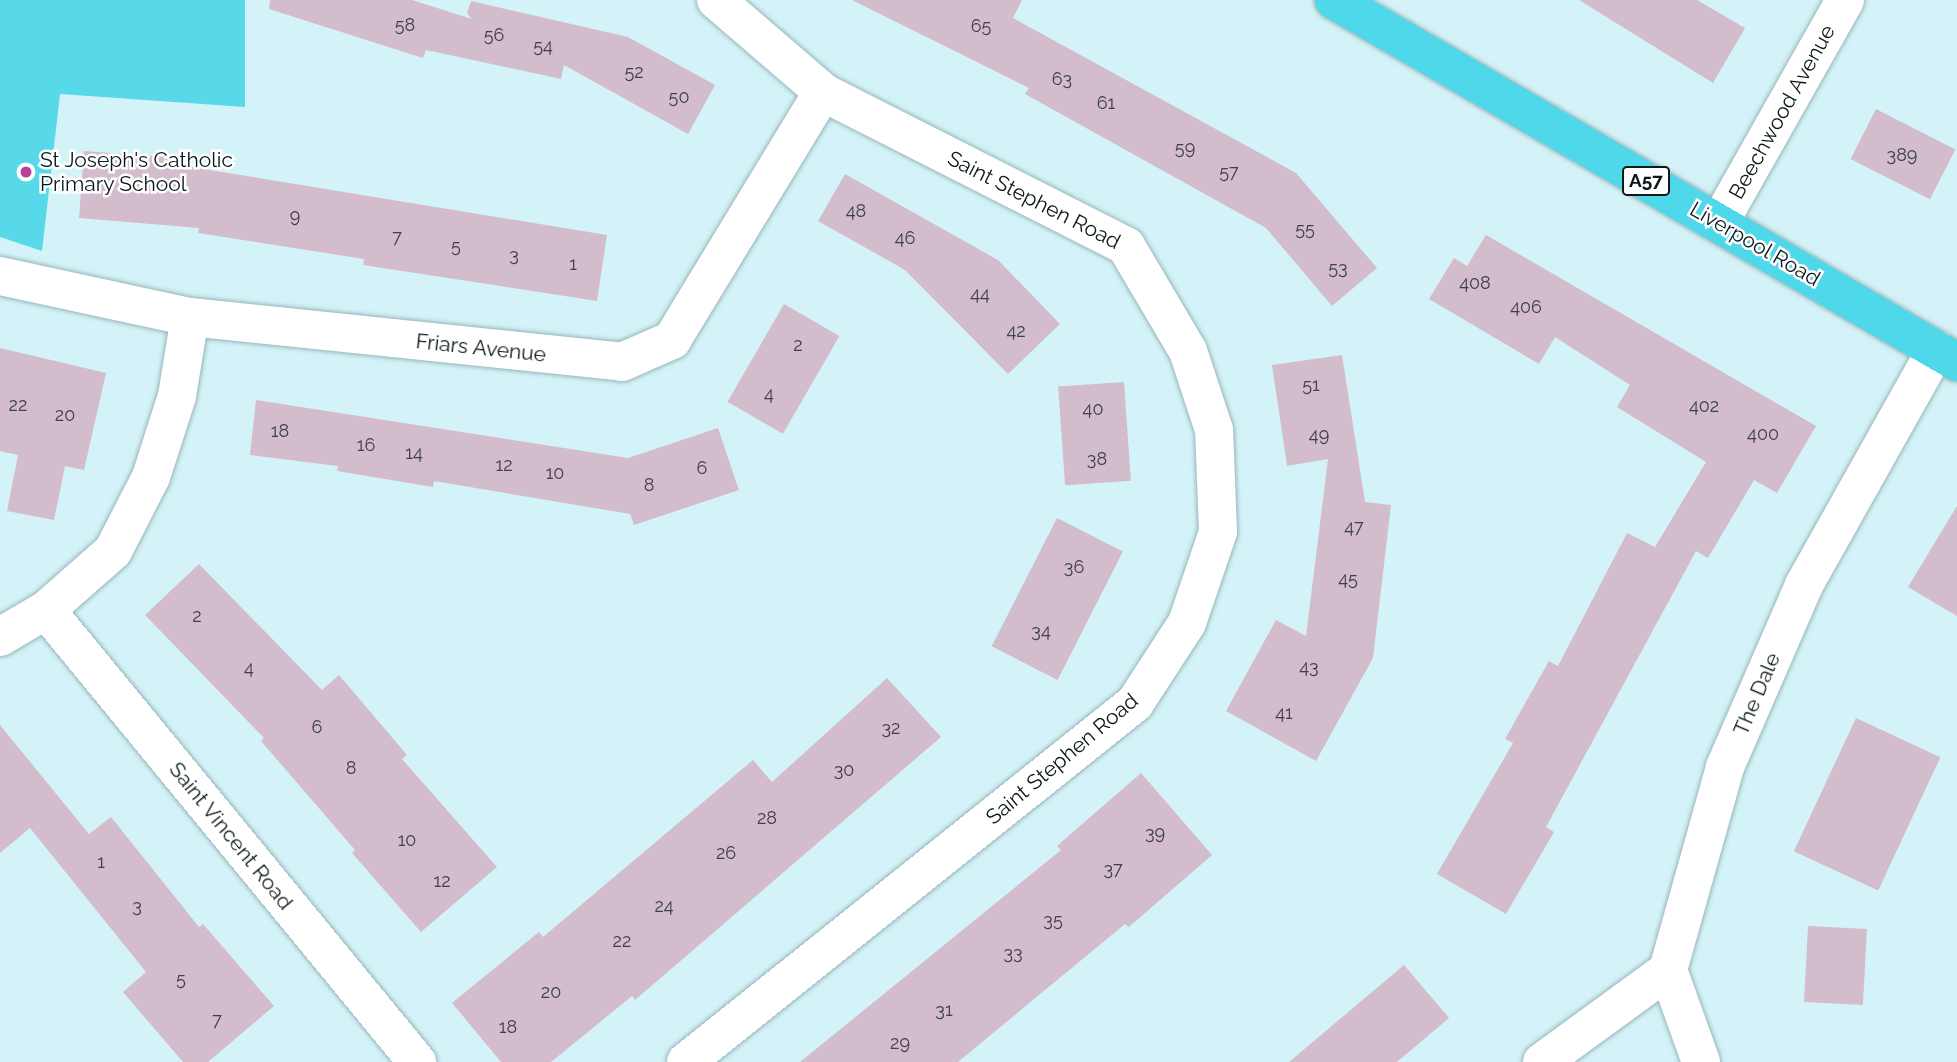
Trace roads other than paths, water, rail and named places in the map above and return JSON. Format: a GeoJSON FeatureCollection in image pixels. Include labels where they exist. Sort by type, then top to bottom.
{"type":"FeatureCollection","features":[{"type":"Feature","properties":{"kind":"highway","name":"Liverpool Road"},"geometry":{"type":"LineString","coordinates":[[1334,0],[1947,356]]}},
{"type":"Feature","properties":{"kind":"street","name":"Saint Stephen Road"},"geometry":{"type":"LineString","coordinates":[[685,1062],[1135,703],[1186,622],[1218,532],[1214,430],[1188,351],[1126,246],[823,92],[716,0]]}},
{"type":"Feature","properties":{"kind":"street","name":"Beechwood Avenue"},"geometry":{"type":"LineString","coordinates":[[1719,223],[1844,0]]}},
{"type":"Feature","properties":{"kind":"street","name":"Friars Avenue"},"geometry":{"type":"LineString","coordinates":[[0,276],[190,317],[622,362],[672,340],[823,92]]}},
{"type":"Feature","properties":{"kind":"street"},"geometry":{"type":"LineString","coordinates":[[0,637],[46,610],[113,551],[151,477],[177,396],[190,317]]}},
{"type":"Feature","properties":{"kind":"street","name":"The Dale"},"geometry":{"type":"LineString","coordinates":[[1668,970],[1726,767],[1804,585],[1947,356]]}},
{"type":"Feature","properties":{"kind":"street","name":"Saint Vincent Road"},"geometry":{"type":"LineString","coordinates":[[46,610],[416,1062]]}},
{"type":"Feature","properties":{"kind":"street"},"geometry":{"type":"LineString","coordinates":[[1542,1062],[1668,970],[1701,1062]]}},
{"type":"Feature","properties":{"kind":"place","name":"St Joseph's Catholic Primary School"},"geometry":{"type":"Point","coordinates":[26,172]}}]}
